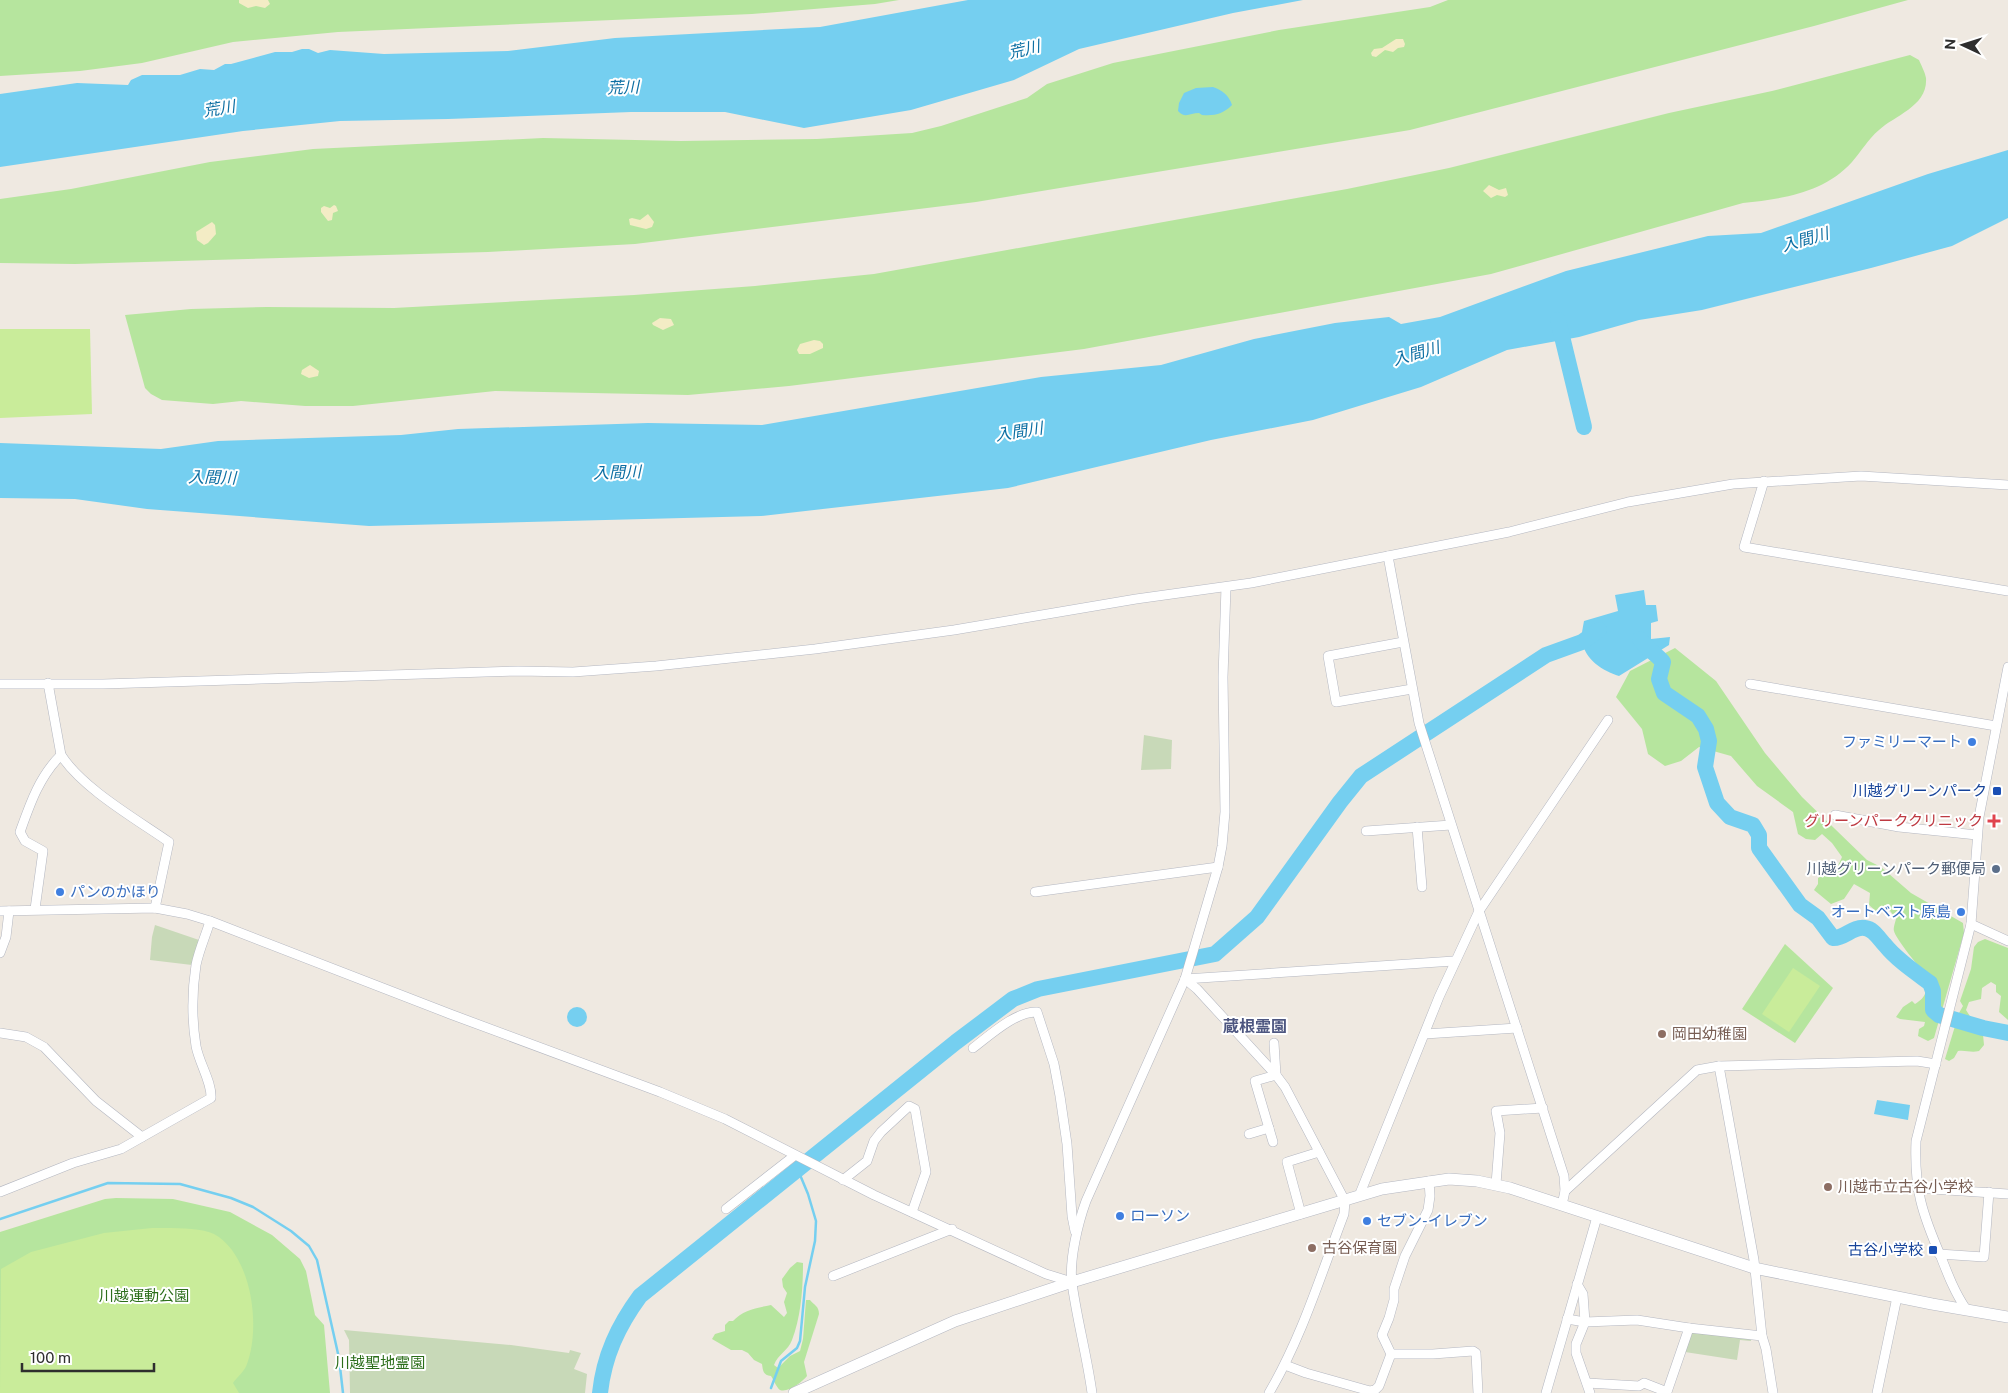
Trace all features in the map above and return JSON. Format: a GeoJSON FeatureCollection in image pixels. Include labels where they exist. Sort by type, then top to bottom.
{"type":"FeatureCollection","features":[{"type":"Feature","properties":{"kind":"street"},"geometry":{"type":"LineString","coordinates":[[0,684],[103,684],[518,671],[573,672],[749,657],[904,637],[1136,599],[1226,587],[1509,532],[1628,502],[1734,484],[1861,476],[2008,485]]}},
{"type":"Feature","properties":{"kind":"street"},"geometry":{"type":"LineString","coordinates":[[1764,481],[1744,547],[2008,591]]}},
{"type":"Feature","properties":{"kind":"street"},"geometry":{"type":"LineString","coordinates":[[1388,556],[1419,723],[1564,1176],[1565,1191],[1562,1205]]}},
{"type":"Feature","properties":{"kind":"street"},"geometry":{"type":"LineString","coordinates":[[1092,1393],[1088,1361],[1072,1282],[1076,1233],[1086,1201],[1185,979],[1218,867],[1225,812],[1223,677],[1226,587]]}},
{"type":"Feature","properties":{"kind":"street"},"geometry":{"type":"LineString","coordinates":[[1404,642],[1328,656],[1334,693],[1336,702],[1412,689]]}},
{"type":"Feature","properties":{"kind":"street"},"geometry":{"type":"LineString","coordinates":[[1966,1310],[1956,1294],[1920,1206],[1915,1168],[1916,1141],[1971,924],[1977,835],[2008,667]]}},
{"type":"Feature","properties":{"kind":"street"},"geometry":{"type":"LineString","coordinates":[[48,683],[61,755],[76,774],[169,842],[155,908]]}},
{"type":"Feature","properties":{"kind":"street"},"geometry":{"type":"LineString","coordinates":[[1750,684],[1996,726]]}},
{"type":"Feature","properties":{"kind":"street"},"geometry":{"type":"LineString","coordinates":[[1359,1196],[1454,961],[1479,911],[1608,720]]}},
{"type":"Feature","properties":{"kind":"street"},"geometry":{"type":"LineString","coordinates":[[35,909],[43,851],[25,840],[20,832],[33,796],[48,767],[61,755]]}},
{"type":"Feature","properties":{"kind":"street"},"geometry":{"type":"LineString","coordinates":[[1835,815],[1899,828],[1977,835]]}},
{"type":"Feature","properties":{"kind":"street"},"geometry":{"type":"LineString","coordinates":[[1366,831],[1451,825]]}},
{"type":"Feature","properties":{"kind":"street"},"geometry":{"type":"LineString","coordinates":[[1417,828],[1422,887]]}},
{"type":"Feature","properties":{"kind":"street"},"geometry":{"type":"LineString","coordinates":[[1035,892],[1218,867]]}},
{"type":"Feature","properties":{"kind":"street"},"geometry":{"type":"LineString","coordinates":[[0,953],[6,937],[5,911],[155,908],[187,914],[210,921],[450,1014],[660,1092],[725,1119],[843,1180],[1046,1274],[1072,1282]]}},
{"type":"Feature","properties":{"kind":"street"},"geometry":{"type":"LineString","coordinates":[[0,1192],[73,1163],[121,1149],[211,1098],[211,1091],[196,1048],[194,998],[196,964],[210,921]]}},
{"type":"Feature","properties":{"kind":"street"},"geometry":{"type":"LineString","coordinates":[[1971,924],[2008,941]]}},
{"type":"Feature","properties":{"kind":"street"},"geometry":{"type":"LineString","coordinates":[[1185,979],[1454,961]]}},
{"type":"Feature","properties":{"kind":"street"},"geometry":{"type":"LineString","coordinates":[[1185,979],[1197,989],[1285,1087],[1344,1201],[1341,1222],[1297,1341],[1286,1365],[1269,1393]]}},
{"type":"Feature","properties":{"kind":"street"},"geometry":{"type":"LineString","coordinates":[[973,1048],[1018,1017],[1037,1012],[1054,1064],[1060,1096],[1068,1144],[1072,1216],[1076,1233]]}},
{"type":"Feature","properties":{"kind":"street"},"geometry":{"type":"LineString","coordinates":[[1425,1034],[1517,1028]]}},
{"type":"Feature","properties":{"kind":"street"},"geometry":{"type":"LineString","coordinates":[[0,1033],[26,1037],[44,1046],[96,1101],[142,1137]]}},
{"type":"Feature","properties":{"kind":"street"},"geometry":{"type":"LineString","coordinates":[[1274,1043],[1276,1075]]}},
{"type":"Feature","properties":{"kind":"street"},"geometry":{"type":"LineString","coordinates":[[1565,1191],[1698,1070],[1719,1066],[1917,1061],[1936,1064]]}},
{"type":"Feature","properties":{"kind":"street"},"geometry":{"type":"LineString","coordinates":[[1719,1066],[1754,1268],[1762,1336],[1773,1393]]}},
{"type":"Feature","properties":{"kind":"street"},"geometry":{"type":"LineString","coordinates":[[1273,1142],[1255,1081],[1276,1075]]}},
{"type":"Feature","properties":{"kind":"street"},"geometry":{"type":"LineString","coordinates":[[843,1180],[867,1160],[874,1141],[881,1132],[909,1106],[913,1107],[915,1109],[926,1172],[912,1212]]}},
{"type":"Feature","properties":{"kind":"street"},"geometry":{"type":"LineString","coordinates":[[1496,1184],[1500,1133],[1496,1111],[1543,1108]]}},
{"type":"Feature","properties":{"kind":"street"},"geometry":{"type":"LineString","coordinates":[[1249,1134],[1268,1128]]}},
{"type":"Feature","properties":{"kind":"street"},"geometry":{"type":"LineString","coordinates":[[1301,1214],[1287,1162],[1319,1152]]}},
{"type":"Feature","properties":{"kind":"street"},"geometry":{"type":"LineString","coordinates":[[726,1209],[796,1157]]}},
{"type":"Feature","properties":{"kind":"street"},"geometry":{"type":"LineString","coordinates":[[794,1393],[955,1321],[1072,1282],[1382,1189],[1429,1181],[1461,1180],[1496,1184],[1754,1268],[2008,1317]]}},
{"type":"Feature","properties":{"kind":"street"},"geometry":{"type":"LineString","coordinates":[[1286,1365],[1306,1373],[1370,1391],[1375,1390],[1379,1386],[1391,1354],[1382,1335],[1389,1318],[1394,1300],[1394,1289],[1405,1256],[1428,1210],[1430,1196],[1429,1181]]}},
{"type":"Feature","properties":{"kind":"street"},"geometry":{"type":"LineString","coordinates":[[1917,1188],[2008,1194]]}},
{"type":"Feature","properties":{"kind":"street"},"geometry":{"type":"LineString","coordinates":[[1939,1254],[1984,1257],[1989,1192]]}},
{"type":"Feature","properties":{"kind":"street"},"geometry":{"type":"LineString","coordinates":[[1546,1393],[1597,1217]]}},
{"type":"Feature","properties":{"kind":"street"},"geometry":{"type":"LineString","coordinates":[[833,1276],[952,1229]]}},
{"type":"Feature","properties":{"kind":"street"},"geometry":{"type":"LineString","coordinates":[[1578,1284],[1583,1294],[1585,1322],[1576,1344],[1576,1353],[1590,1393]]}},
{"type":"Feature","properties":{"kind":"street"},"geometry":{"type":"LineString","coordinates":[[1877,1393],[1897,1297]]}},
{"type":"Feature","properties":{"kind":"street"},"geometry":{"type":"LineString","coordinates":[[1567,1319],[1585,1322],[1637,1320],[1762,1336]]}},
{"type":"Feature","properties":{"kind":"street"},"geometry":{"type":"LineString","coordinates":[[1587,1383],[1638,1390],[1644,1383],[1667,1392],[1689,1328]]}},
{"type":"Feature","properties":{"kind":"street"},"geometry":{"type":"LineString","coordinates":[[1391,1354],[1433,1354],[1474,1351],[1476,1353],[1478,1393]]}},
{"type":"Feature","properties":{"kind":"green space"},"geometry":{"type":"Polygon","coordinates":[[[0,0],[899,0],[875,4],[752,14],[338,32],[233,42],[142,63],[80,71],[0,76],[0,0]]]}},
{"type":"Feature","properties":{"kind":"green space"},"geometry":{"type":"Polygon","coordinates":[[[1448,0],[1908,0],[1410,130],[976,202],[635,244],[488,252],[75,264],[0,263],[0,199],[71,189],[210,162],[313,149],[543,138],[681,141],[817,139],[912,133],[941,126],[1027,98],[1047,84],[1113,63],[1279,30],[1430,7],[1448,0]]]}},
{"type":"Feature","properties":{"kind":"green space"},"geometry":{"type":"Polygon","coordinates":[[[1910,55],[1919,60],[1926,78],[1922,96],[1909,109],[1875,134],[1852,162],[1841,172],[1829,181],[1802,193],[1743,203],[1491,274],[1084,349],[789,386],[688,395],[495,391],[353,406],[305,406],[241,401],[213,404],[162,400],[145,388],[125,315],[191,309],[267,307],[394,308],[634,295],[755,286],[874,274],[1347,189],[1449,168],[1669,113],[1772,91],[1910,55]]]}},
{"type":"Feature","properties":{"kind":"green space"},"geometry":{"type":"Polygon","coordinates":[[[0,329],[90,329],[92,414],[0,418],[0,329]]]}},
{"type":"Feature","properties":{"kind":"green space"},"geometry":{"type":"Polygon","coordinates":[[[1675,648],[1716,681],[1765,753],[1802,797],[1867,860],[1881,867],[1911,893],[1963,923],[1964,933],[1934,1038],[1928,1041],[1918,1036],[1919,1029],[1924,1026],[1925,1022],[1896,1017],[1903,1007],[1912,1001],[1915,1004],[1922,999],[1927,989],[1928,977],[1896,935],[1894,928],[1896,919],[1888,908],[1877,912],[1869,905],[1870,893],[1854,884],[1844,899],[1831,904],[1814,890],[1818,884],[1818,878],[1837,868],[1842,857],[1832,843],[1822,834],[1815,840],[1806,839],[1798,834],[1793,812],[1757,786],[1731,756],[1699,747],[1681,761],[1665,766],[1648,754],[1642,729],[1616,697],[1630,671],[1675,648]]]}},
{"type":"Feature","properties":{"kind":"green space"},"geometry":{"type":"Polygon","coordinates":[[[1144,735],[1172,740],[1171,769],[1141,770],[1144,735]]]}},
{"type":"Feature","properties":{"kind":"green space"},"geometry":{"type":"Polygon","coordinates":[[[155,925],[199,940],[192,965],[150,960],[155,925]]]}},
{"type":"Feature","properties":{"kind":"green space"},"geometry":{"type":"Polygon","coordinates":[[[1985,939],[2008,948],[2008,1020],[1999,1012],[2001,996],[1996,992],[1996,985],[1991,982],[1982,988],[1981,999],[1969,1002],[1966,1010],[1973,1021],[1982,1024],[1984,1045],[1979,1051],[1958,1051],[1954,1058],[1949,1061],[1945,1059],[1959,1013],[1963,1006],[1960,1001],[1971,969],[1974,947],[1978,942],[1985,939]]]}},
{"type":"Feature","properties":{"kind":"green space"},"geometry":{"type":"Polygon","coordinates":[[[1785,944],[1833,988],[1795,1043],[1742,1009],[1785,944]]]}},
{"type":"Feature","properties":{"kind":"green space"},"geometry":{"type":"Polygon","coordinates":[[[1793,968],[1820,986],[1789,1032],[1762,1014],[1793,968]]]}},
{"type":"Feature","properties":{"kind":"green space","name":"川越運動公園"},"geometry":{"type":"Polygon","coordinates":[[[105,1199],[173,1199],[230,1212],[272,1235],[300,1259],[306,1271],[315,1315],[324,1325],[330,1393],[0,1393],[0,1232],[105,1199]]]}},
{"type":"Feature","properties":{"kind":"green space","name":"川越運動公園"},"geometry":{"type":"Polygon","coordinates":[[[152,1228],[184,1228],[214,1234],[227,1244],[237,1258],[245,1275],[253,1312],[251,1349],[247,1364],[243,1372],[233,1383],[239,1393],[0,1393],[1,1269],[31,1252],[104,1233],[152,1228]]]}},
{"type":"Feature","properties":{"kind":"green space"},"geometry":{"type":"Polygon","coordinates":[[[797,1262],[803,1263],[798,1322],[790,1344],[774,1365],[778,1368],[790,1356],[800,1351],[803,1339],[806,1300],[810,1300],[816,1306],[819,1314],[804,1362],[807,1376],[795,1386],[783,1391],[779,1389],[771,1376],[765,1374],[762,1364],[754,1360],[748,1353],[742,1350],[731,1350],[712,1339],[715,1334],[725,1331],[725,1325],[729,1321],[733,1321],[741,1314],[755,1308],[771,1305],[784,1317],[787,1313],[784,1302],[787,1293],[783,1287],[782,1279],[797,1262]]]}},
{"type":"Feature","properties":{"kind":"green space","name":"川越聖地霊園"},"geometry":{"type":"Polygon","coordinates":[[[344,1330],[511,1345],[569,1353],[570,1350],[581,1353],[574,1369],[587,1374],[585,1393],[350,1393],[349,1340],[344,1330]]]}},
{"type":"Feature","properties":{"kind":"green space"},"geometry":{"type":"Polygon","coordinates":[[[1694,1331],[1751,1338],[1751,1341],[1740,1340],[1737,1360],[1685,1352],[1694,1331]]]}},
{"type":"Feature","properties":{"kind":"sand"},"geometry":{"type":"Polygon","coordinates":[[[239,0],[268,0],[270,4],[265,8],[256,6],[248,8],[239,3],[239,0]]]}},
{"type":"Feature","properties":{"kind":"sand"},"geometry":{"type":"Polygon","coordinates":[[[1396,39],[1403,39],[1404,47],[1398,48],[1393,52],[1385,50],[1376,57],[1372,56],[1371,53],[1374,49],[1382,48],[1396,39]]]}},
{"type":"Feature","properties":{"kind":"sand"},"geometry":{"type":"Polygon","coordinates":[[[1489,185],[1499,190],[1506,188],[1508,195],[1505,197],[1497,195],[1491,198],[1483,191],[1489,185]]]}},
{"type":"Feature","properties":{"kind":"sand"},"geometry":{"type":"Polygon","coordinates":[[[334,205],[338,211],[333,213],[332,220],[328,221],[321,212],[321,208],[324,206],[330,208],[334,205]]]}},
{"type":"Feature","properties":{"kind":"sand"},"geometry":{"type":"Polygon","coordinates":[[[648,214],[654,222],[652,227],[646,229],[630,225],[629,219],[640,220],[648,214]]]}},
{"type":"Feature","properties":{"kind":"sand"},"geometry":{"type":"Polygon","coordinates":[[[212,222],[215,225],[216,234],[204,245],[197,240],[196,232],[212,222]]]}},
{"type":"Feature","properties":{"kind":"sand"},"geometry":{"type":"Polygon","coordinates":[[[660,318],[671,319],[674,325],[663,330],[653,325],[652,323],[660,318]]]}},
{"type":"Feature","properties":{"kind":"sand"},"geometry":{"type":"Polygon","coordinates":[[[814,340],[820,341],[823,344],[823,348],[810,354],[799,354],[797,350],[800,344],[814,340]]]}},
{"type":"Feature","properties":{"kind":"sand"},"geometry":{"type":"Polygon","coordinates":[[[310,365],[319,371],[318,376],[309,378],[301,374],[302,370],[310,365]]]}},
{"type":"Feature","properties":{"kind":"water","name":"荒川"},"geometry":{"type":"Polygon","coordinates":[[[968,0],[1303,0],[1233,13],[1079,49],[1014,80],[911,110],[804,128],[725,112],[631,112],[340,121],[243,131],[0,167],[0,94],[77,83],[128,85],[131,80],[142,75],[180,75],[200,69],[214,70],[225,64],[275,52],[292,52],[302,49],[309,49],[318,53],[330,50],[384,54],[508,51],[615,38],[820,27],[968,0]]]}},
{"type":"Feature","properties":{"kind":"water"},"geometry":{"type":"Polygon","coordinates":[[[1213,87],[1225,93],[1232,105],[1215,115],[1202,115],[1199,113],[1183,115],[1178,111],[1179,103],[1184,93],[1196,88],[1213,87]]]}},
{"type":"Feature","properties":{"kind":"water","name":"入間川"},"geometry":{"type":"Polygon","coordinates":[[[2008,150],[2008,218],[1952,246],[1702,310],[1639,320],[1579,337],[1507,350],[1421,387],[1313,420],[1211,440],[1008,488],[761,516],[369,526],[147,509],[75,499],[0,498],[0,443],[161,449],[218,441],[401,435],[458,429],[648,423],[762,425],[1041,377],[1161,365],[1254,339],[1335,323],[1389,317],[1401,324],[1440,317],[1566,271],[1708,236],[1761,233],[1928,174],[2008,150]]]}},
{"type":"Feature","properties":{"kind":"water"},"geometry":{"type":"Polygon","coordinates":[[[1644,590],[1646,605],[1656,605],[1658,621],[1651,623],[1651,639],[1670,637],[1669,645],[1619,676],[1601,668],[1587,654],[1582,639],[1584,621],[1618,611],[1615,595],[1644,590]]]}},
{"type":"Feature","properties":{"kind":"water"},"geometry":{"type":"Polygon","coordinates":[[[577,1007],[584,1010],[587,1017],[584,1024],[577,1027],[570,1024],[567,1017],[570,1010],[577,1007]]]}},
{"type":"Feature","properties":{"kind":"water"},"geometry":{"type":"Polygon","coordinates":[[[1877,1100],[1910,1105],[1908,1120],[1874,1114],[1877,1100]]]}},
{"type":"Feature","properties":{"kind":"waterway"},"geometry":{"type":"LineString","coordinates":[[1558,320],[1584,427]]}},
{"type":"Feature","properties":{"kind":"waterway"},"geometry":{"type":"LineString","coordinates":[[600,1393],[605,1366],[613,1342],[640,1296],[956,1042],[1013,999],[1038,989],[1215,954],[1257,917],[1361,776],[1546,655],[1582,642],[1599,630]]}},
{"type":"Feature","properties":{"kind":"waterway"},"geometry":{"type":"LineString","coordinates":[[1640,639],[1663,662],[1659,679],[1664,693],[1698,716],[1706,729],[1709,741],[1705,767],[1717,803],[1730,817],[1753,825],[1759,835],[1759,848],[1800,905],[1818,918],[1833,938],[1841,937],[1861,928],[1874,932],[1895,956],[1930,983],[1933,991],[1933,1010],[1939,1015],[2008,1033]]}},
{"type":"Feature","properties":{"kind":"waterway"},"geometry":{"type":"LineString","coordinates":[[771,1388],[781,1361],[797,1348],[800,1341],[805,1287],[815,1241],[816,1221],[798,1170]]}},
{"type":"Feature","properties":{"kind":"waterway"},"geometry":{"type":"LineString","coordinates":[[0,1219],[108,1183],[180,1184],[231,1198],[253,1207],[291,1231],[309,1246],[317,1260],[339,1358],[343,1393]]}},
{"type":"Feature","properties":{"kind":"place","name":"ファミリーマート"},"geometry":{"type":"Point","coordinates":[1972,742]}},
{"type":"Feature","properties":{"kind":"place","name":"川越グリーンパーク"},"geometry":{"type":"Point","coordinates":[1997,791]}},
{"type":"Feature","properties":{"kind":"place","name":"グリーンパーククリニック"},"geometry":{"type":"Point","coordinates":[1994,821]}},
{"type":"Feature","properties":{"kind":"place","name":"川越グリーンパーク郵便局"},"geometry":{"type":"Point","coordinates":[1996,869]}},
{"type":"Feature","properties":{"kind":"place","name":"パンのかほり"},"geometry":{"type":"Point","coordinates":[60,892]}},
{"type":"Feature","properties":{"kind":"place","name":"オートベスト原島"},"geometry":{"type":"Point","coordinates":[1961,912]}},
{"type":"Feature","properties":{"kind":"place","name":"岡田幼稚園"},"geometry":{"type":"Point","coordinates":[1662,1034]}},
{"type":"Feature","properties":{"kind":"place","name":"川越市立古谷小学校"},"geometry":{"type":"Point","coordinates":[1828,1187]}},
{"type":"Feature","properties":{"kind":"place","name":"ローソン"},"geometry":{"type":"Point","coordinates":[1120,1216]}},
{"type":"Feature","properties":{"kind":"place","name":"セブン-イレブン"},"geometry":{"type":"Point","coordinates":[1367,1221]}},
{"type":"Feature","properties":{"kind":"place","name":"古谷保育園"},"geometry":{"type":"Point","coordinates":[1312,1248]}},
{"type":"Feature","properties":{"kind":"place","name":"古谷小学校"},"geometry":{"type":"Point","coordinates":[1933,1250]}},
{"type":"Feature","properties":{"kind":"district","name":"蔵根霊園"},"geometry":{"type":"Point","coordinates":[1255,1026]}}]}
